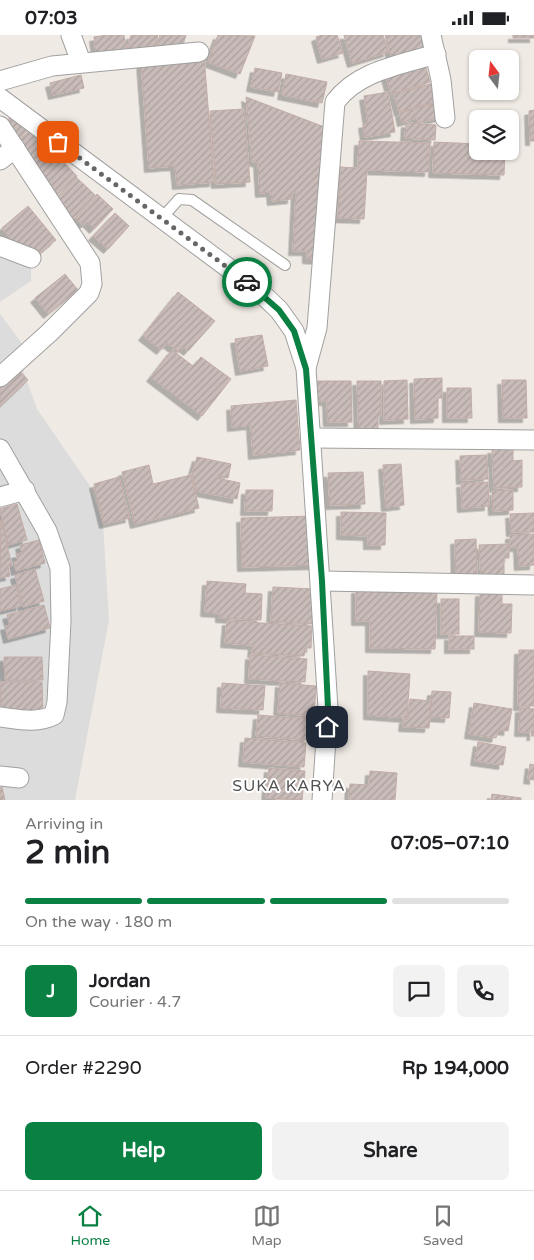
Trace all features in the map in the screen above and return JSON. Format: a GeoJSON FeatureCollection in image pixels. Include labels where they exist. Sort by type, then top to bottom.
{"type":"FeatureCollection","features":[{"type":"Feature","properties":{"kind":"street"},"geometry":{"type":"LineString","coordinates":[[71,35],[81,63]]}},
{"type":"Feature","properties":{"kind":"street"},"geometry":{"type":"LineString","coordinates":[[431,35],[436,54],[445,118]]}},
{"type":"Feature","properties":{"kind":"street"},"geometry":{"type":"LineString","coordinates":[[0,81],[52,66],[199,52]]}},
{"type":"Feature","properties":{"kind":"street"},"geometry":{"type":"LineString","coordinates":[[306,369],[317,328],[335,102],[352,84],[376,72],[436,54]]}},
{"type":"Feature","properties":{"kind":"street"},"geometry":{"type":"LineString","coordinates":[[0,98],[258,290],[279,310],[294,331],[306,369],[322,581],[328,708],[322,800]]}},
{"type":"Feature","properties":{"kind":"street"},"geometry":{"type":"LineString","coordinates":[[0,126],[90,263],[92,284],[89,293],[83,300],[0,377]]}},
{"type":"Feature","properties":{"kind":"street"},"geometry":{"type":"LineString","coordinates":[[0,160],[15,148]]}},
{"type":"Feature","properties":{"kind":"street"},"geometry":{"type":"LineString","coordinates":[[0,246],[31,258]]}},
{"type":"Feature","properties":{"kind":"street"},"geometry":{"type":"LineString","coordinates":[[312,438],[534,440]]}},
{"type":"Feature","properties":{"kind":"street"},"geometry":{"type":"LineString","coordinates":[[0,449],[25,489],[47,531],[60,567],[61,621],[58,702],[54,715],[49,718],[24,720],[0,717]]}},
{"type":"Feature","properties":{"kind":"street"},"geometry":{"type":"LineString","coordinates":[[0,497],[25,489]]}},
{"type":"Feature","properties":{"kind":"street"},"geometry":{"type":"LineString","coordinates":[[322,581],[534,585]]}},
{"type":"Feature","properties":{"kind":"street"},"geometry":{"type":"LineString","coordinates":[[0,777],[19,779]]}},
{"type":"Feature","properties":{"kind":"lane"},"geometry":{"type":"LineString","coordinates":[[161,219],[172,203],[179,199],[192,200],[285,265]]}},
{"type":"Feature","properties":{"kind":"shaded area"},"geometry":{"type":"Polygon","coordinates":[[[0,246],[31,258],[31,281],[0,302],[0,246]]]}},
{"type":"Feature","properties":{"kind":"shaded area"},"geometry":{"type":"Polygon","coordinates":[[[0,314],[23,345],[24,373],[37,409],[90,486],[103,525],[109,620],[75,800],[0,800],[0,314]]]}},
{"type":"Feature","properties":{"kind":"building"},"geometry":{"type":"Polygon","coordinates":[[[124,35],[127,54],[97,59],[94,37],[124,35]]]}},
{"type":"Feature","properties":{"kind":"building"},"geometry":{"type":"Polygon","coordinates":[[[131,35],[158,35],[153,55],[127,49],[131,35]]]}},
{"type":"Feature","properties":{"kind":"building"},"geometry":{"type":"Polygon","coordinates":[[[160,35],[186,35],[182,48],[156,48],[160,35]]]}},
{"type":"Feature","properties":{"kind":"building"},"geometry":{"type":"Polygon","coordinates":[[[218,35],[255,36],[240,74],[208,62],[218,35]]]}},
{"type":"Feature","properties":{"kind":"building"},"geometry":{"type":"Polygon","coordinates":[[[337,35],[343,53],[322,59],[316,37],[337,35]]]}},
{"type":"Feature","properties":{"kind":"building"},"geometry":{"type":"Polygon","coordinates":[[[344,35],[383,35],[388,52],[352,63],[344,35]]]}},
{"type":"Feature","properties":{"kind":"building"},"geometry":{"type":"Polygon","coordinates":[[[385,35],[423,35],[427,51],[393,62],[385,35]]]}},
{"type":"Feature","properties":{"kind":"building"},"geometry":{"type":"Polygon","coordinates":[[[513,35],[534,35],[534,38],[513,38],[513,35]]]}},
{"type":"Feature","properties":{"kind":"building"},"geometry":{"type":"Polygon","coordinates":[[[204,55],[214,182],[177,185],[175,166],[149,168],[141,60],[204,55]]]}},
{"type":"Feature","properties":{"kind":"building"},"geometry":{"type":"Polygon","coordinates":[[[424,61],[430,82],[391,94],[385,72],[424,61]]]}},
{"type":"Feature","properties":{"kind":"building"},"geometry":{"type":"Polygon","coordinates":[[[255,68],[282,73],[278,92],[251,87],[255,68]]]}},
{"type":"Feature","properties":{"kind":"building"},"geometry":{"type":"Polygon","coordinates":[[[286,74],[327,82],[322,103],[282,95],[286,74]]]}},
{"type":"Feature","properties":{"kind":"building"},"geometry":{"type":"Polygon","coordinates":[[[81,75],[84,88],[53,95],[50,83],[81,75]]]}},
{"type":"Feature","properties":{"kind":"building"},"geometry":{"type":"Polygon","coordinates":[[[437,82],[442,100],[399,112],[394,94],[437,82]]]}},
{"type":"Feature","properties":{"kind":"building"},"geometry":{"type":"Polygon","coordinates":[[[388,92],[395,132],[365,137],[363,124],[368,123],[364,96],[388,92]]]}},
{"type":"Feature","properties":{"kind":"building"},"geometry":{"type":"Polygon","coordinates":[[[246,97],[327,128],[321,260],[307,259],[307,251],[293,251],[296,192],[292,192],[292,199],[272,201],[271,192],[260,193],[258,162],[252,162],[246,97]]]}},
{"type":"Feature","properties":{"kind":"building"},"geometry":{"type":"Polygon","coordinates":[[[439,102],[444,116],[418,123],[417,118],[402,122],[400,113],[439,102]]]}},
{"type":"Feature","properties":{"kind":"building"},"geometry":{"type":"Polygon","coordinates":[[[244,109],[250,182],[216,184],[210,111],[244,109]]]}},
{"type":"Feature","properties":{"kind":"building"},"geometry":{"type":"Polygon","coordinates":[[[534,110],[534,141],[530,141],[529,111],[534,110]]]}},
{"type":"Feature","properties":{"kind":"building"},"geometry":{"type":"Polygon","coordinates":[[[13,115],[28,130],[17,140],[2,125],[13,115]]]}},
{"type":"Feature","properties":{"kind":"building"},"geometry":{"type":"Polygon","coordinates":[[[406,123],[436,125],[435,140],[405,138],[406,123]]]}},
{"type":"Feature","properties":{"kind":"building"},"geometry":{"type":"Polygon","coordinates":[[[30,130],[51,152],[37,166],[15,144],[30,130]]]}},
{"type":"Feature","properties":{"kind":"building"},"geometry":{"type":"Polygon","coordinates":[[[359,141],[430,143],[429,172],[367,170],[364,219],[338,218],[340,167],[358,168],[359,141]]]}},
{"type":"Feature","properties":{"kind":"building"},"geometry":{"type":"Polygon","coordinates":[[[434,142],[469,144],[469,160],[505,160],[504,175],[433,173],[434,142]]]}},
{"type":"Feature","properties":{"kind":"building"},"geometry":{"type":"Polygon","coordinates":[[[54,152],[77,176],[58,194],[35,169],[54,152]]]}},
{"type":"Feature","properties":{"kind":"building"},"geometry":{"type":"Polygon","coordinates":[[[76,177],[95,195],[73,218],[54,201],[76,177]]]}},
{"type":"Feature","properties":{"kind":"building"},"geometry":{"type":"Polygon","coordinates":[[[97,194],[113,209],[94,229],[87,222],[83,225],[75,218],[97,194]]]}},
{"type":"Feature","properties":{"kind":"building"},"geometry":{"type":"Polygon","coordinates":[[[28,206],[56,240],[37,256],[30,247],[23,253],[2,228],[28,206]]]}},
{"type":"Feature","properties":{"kind":"building"},"geometry":{"type":"Polygon","coordinates":[[[115,213],[129,226],[108,249],[93,236],[115,213]]]}},
{"type":"Feature","properties":{"kind":"building"},"geometry":{"type":"Polygon","coordinates":[[[65,274],[78,290],[48,314],[35,298],[65,274]]]}},
{"type":"Feature","properties":{"kind":"building"},"geometry":{"type":"Polygon","coordinates":[[[178,292],[215,321],[188,351],[183,347],[179,352],[167,343],[161,350],[143,336],[178,292]]]}},
{"type":"Feature","properties":{"kind":"building"},"geometry":{"type":"Polygon","coordinates":[[[262,335],[268,366],[240,371],[235,339],[262,335]]]}},
{"type":"Feature","properties":{"kind":"building"},"geometry":{"type":"Polygon","coordinates":[[[172,350],[193,366],[201,357],[231,379],[202,416],[151,377],[172,350]]]}},
{"type":"Feature","properties":{"kind":"building"},"geometry":{"type":"Polygon","coordinates":[[[17,368],[28,380],[0,407],[0,384],[17,368]]]}},
{"type":"Feature","properties":{"kind":"building"},"geometry":{"type":"Polygon","coordinates":[[[442,378],[442,398],[438,398],[438,418],[415,419],[414,379],[442,378]]]}},
{"type":"Feature","properties":{"kind":"building"},"geometry":{"type":"Polygon","coordinates":[[[407,380],[408,419],[384,420],[384,381],[407,380]]]}},
{"type":"Feature","properties":{"kind":"building"},"geometry":{"type":"Polygon","coordinates":[[[502,380],[526,380],[527,418],[503,418],[502,380]]]}},
{"type":"Feature","properties":{"kind":"building"},"geometry":{"type":"Polygon","coordinates":[[[312,381],[351,381],[352,422],[328,422],[327,401],[313,401],[312,381]]]}},
{"type":"Feature","properties":{"kind":"building"},"geometry":{"type":"Polygon","coordinates":[[[357,381],[381,381],[381,416],[378,416],[378,437],[359,437],[357,381]]]}},
{"type":"Feature","properties":{"kind":"building"},"geometry":{"type":"Polygon","coordinates":[[[447,388],[471,388],[472,418],[447,418],[447,388]]]}},
{"type":"Feature","properties":{"kind":"building"},"geometry":{"type":"Polygon","coordinates":[[[296,400],[300,450],[253,455],[251,425],[232,427],[231,406],[296,400]]]}},
{"type":"Feature","properties":{"kind":"building"},"geometry":{"type":"Polygon","coordinates":[[[492,449],[513,449],[513,461],[522,460],[522,487],[494,488],[492,449]]]}},
{"type":"Feature","properties":{"kind":"building"},"geometry":{"type":"Polygon","coordinates":[[[487,455],[488,479],[461,480],[460,456],[487,455]]]}},
{"type":"Feature","properties":{"kind":"building"},"geometry":{"type":"Polygon","coordinates":[[[197,457],[231,464],[228,478],[218,476],[217,478],[240,483],[237,499],[196,491],[192,474],[197,457]]]}},
{"type":"Feature","properties":{"kind":"building"},"geometry":{"type":"Polygon","coordinates":[[[401,464],[404,505],[386,507],[383,465],[401,464]]]}},
{"type":"Feature","properties":{"kind":"building"},"geometry":{"type":"Polygon","coordinates":[[[149,465],[153,484],[191,475],[199,508],[135,524],[122,472],[149,465]]]}},
{"type":"Feature","properties":{"kind":"building"},"geometry":{"type":"Polygon","coordinates":[[[363,472],[365,504],[330,505],[328,473],[363,472]]]}},
{"type":"Feature","properties":{"kind":"building"},"geometry":{"type":"Polygon","coordinates":[[[119,477],[130,518],[104,524],[94,484],[119,477]]]}},
{"type":"Feature","properties":{"kind":"building"},"geometry":{"type":"Polygon","coordinates":[[[488,482],[489,506],[462,508],[461,483],[488,482]]]}},
{"type":"Feature","properties":{"kind":"building"},"geometry":{"type":"Polygon","coordinates":[[[246,490],[273,490],[272,511],[245,511],[246,490]]]}},
{"type":"Feature","properties":{"kind":"building"},"geometry":{"type":"Polygon","coordinates":[[[513,490],[513,510],[493,511],[492,491],[513,490]]]}},
{"type":"Feature","properties":{"kind":"building"},"geometry":{"type":"Polygon","coordinates":[[[17,504],[27,540],[8,545],[0,509],[17,504]]]}},
{"type":"Feature","properties":{"kind":"building"},"geometry":{"type":"Polygon","coordinates":[[[341,512],[386,513],[385,545],[368,545],[368,536],[341,535],[341,512]]]}},
{"type":"Feature","properties":{"kind":"building"},"geometry":{"type":"Polygon","coordinates":[[[534,513],[534,532],[511,532],[510,514],[534,513]]]}},
{"type":"Feature","properties":{"kind":"building"},"geometry":{"type":"Polygon","coordinates":[[[314,516],[315,565],[242,567],[241,518],[314,516]]]}},
{"type":"Feature","properties":{"kind":"building"},"geometry":{"type":"Polygon","coordinates":[[[1,520],[12,566],[8,567],[10,576],[0,578],[1,520]]]}},
{"type":"Feature","properties":{"kind":"building"},"geometry":{"type":"Polygon","coordinates":[[[534,534],[534,565],[519,566],[518,547],[510,547],[510,535],[534,534]]]}},
{"type":"Feature","properties":{"kind":"building"},"geometry":{"type":"Polygon","coordinates":[[[476,539],[477,579],[456,580],[455,540],[476,539]]]}},
{"type":"Feature","properties":{"kind":"building"},"geometry":{"type":"Polygon","coordinates":[[[39,540],[45,563],[16,571],[14,562],[18,561],[16,554],[22,553],[20,545],[39,540]]]}},
{"type":"Feature","properties":{"kind":"building"},"geometry":{"type":"Polygon","coordinates":[[[509,544],[509,558],[504,558],[504,579],[481,579],[479,545],[509,544]]]}},
{"type":"Feature","properties":{"kind":"building"},"geometry":{"type":"Polygon","coordinates":[[[35,569],[44,601],[23,607],[15,575],[35,569]]]}},
{"type":"Feature","properties":{"kind":"building"},"geometry":{"type":"Polygon","coordinates":[[[207,581],[246,584],[245,593],[262,594],[261,620],[220,618],[220,613],[205,612],[207,581]]]}},
{"type":"Feature","properties":{"kind":"building"},"geometry":{"type":"Polygon","coordinates":[[[16,585],[21,606],[0,611],[0,589],[16,585]]]}},
{"type":"Feature","properties":{"kind":"building"},"geometry":{"type":"Polygon","coordinates":[[[273,587],[314,589],[312,624],[271,621],[273,587]]]}},
{"type":"Feature","properties":{"kind":"building"},"geometry":{"type":"Polygon","coordinates":[[[356,589],[437,590],[435,649],[370,648],[370,621],[356,621],[356,589]]]}},
{"type":"Feature","properties":{"kind":"building"},"geometry":{"type":"Polygon","coordinates":[[[480,592],[502,593],[502,604],[512,604],[511,633],[479,632],[480,592]]]}},
{"type":"Feature","properties":{"kind":"building"},"geometry":{"type":"Polygon","coordinates":[[[441,599],[459,599],[459,634],[441,634],[441,599]]]}},
{"type":"Feature","properties":{"kind":"building"},"geometry":{"type":"Polygon","coordinates":[[[44,605],[50,628],[8,639],[5,626],[10,625],[7,615],[44,605]]]}},
{"type":"Feature","properties":{"kind":"building"},"geometry":{"type":"Polygon","coordinates":[[[227,621],[312,626],[311,648],[305,648],[304,656],[252,653],[253,645],[225,643],[227,621]]]}},
{"type":"Feature","properties":{"kind":"building"},"geometry":{"type":"Polygon","coordinates":[[[449,636],[474,636],[474,649],[449,649],[449,636]]]}},
{"type":"Feature","properties":{"kind":"building"},"geometry":{"type":"Polygon","coordinates":[[[519,650],[534,650],[534,706],[518,706],[519,650]]]}},
{"type":"Feature","properties":{"kind":"building"},"geometry":{"type":"Polygon","coordinates":[[[250,655],[307,659],[305,682],[249,679],[250,655]]]}},
{"type":"Feature","properties":{"kind":"building"},"geometry":{"type":"Polygon","coordinates":[[[4,657],[42,657],[43,680],[5,680],[4,657]]]}},
{"type":"Feature","properties":{"kind":"building"},"geometry":{"type":"Polygon","coordinates":[[[368,671],[410,674],[407,718],[368,715],[368,671]]]}},
{"type":"Feature","properties":{"kind":"building"},"geometry":{"type":"Polygon","coordinates":[[[0,682],[42,682],[43,713],[1,713],[0,682]]]}},
{"type":"Feature","properties":{"kind":"building"},"geometry":{"type":"Polygon","coordinates":[[[222,683],[265,686],[263,710],[221,708],[222,683]]]}},
{"type":"Feature","properties":{"kind":"building"},"geometry":{"type":"Polygon","coordinates":[[[280,683],[316,686],[314,716],[278,713],[280,683]]]}},
{"type":"Feature","properties":{"kind":"building"},"geometry":{"type":"Polygon","coordinates":[[[432,691],[451,692],[449,718],[430,717],[432,691]]]}},
{"type":"Feature","properties":{"kind":"building"},"geometry":{"type":"Polygon","coordinates":[[[410,699],[431,701],[429,728],[403,727],[404,719],[408,719],[410,699]]]}},
{"type":"Feature","properties":{"kind":"building"},"geometry":{"type":"Polygon","coordinates":[[[474,703],[512,709],[508,731],[498,730],[496,738],[469,734],[474,703]]]}},
{"type":"Feature","properties":{"kind":"building"},"geometry":{"type":"Polygon","coordinates":[[[520,708],[534,709],[534,736],[531,736],[532,732],[519,732],[520,708]]]}},
{"type":"Feature","properties":{"kind":"building"},"geometry":{"type":"Polygon","coordinates":[[[258,715],[310,719],[308,740],[256,736],[258,715]]]}},
{"type":"Feature","properties":{"kind":"building"},"geometry":{"type":"Polygon","coordinates":[[[245,738],[306,743],[304,767],[243,762],[245,738]]]}},
{"type":"Feature","properties":{"kind":"building"},"geometry":{"type":"Polygon","coordinates":[[[478,742],[506,747],[503,765],[475,761],[478,742]]]}},
{"type":"Feature","properties":{"kind":"building"},"geometry":{"type":"Polygon","coordinates":[[[530,764],[534,765],[534,780],[528,779],[530,764]]]}},
{"type":"Feature","properties":{"kind":"building"},"geometry":{"type":"Polygon","coordinates":[[[269,768],[305,771],[302,800],[266,798],[269,768]]]}},
{"type":"Feature","properties":{"kind":"building"},"geometry":{"type":"Polygon","coordinates":[[[370,771],[397,773],[395,800],[349,800],[350,784],[369,785],[370,771]]]}},
{"type":"Feature","properties":{"kind":"building"},"geometry":{"type":"Polygon","coordinates":[[[2,787],[5,800],[0,800],[0,788],[2,787]]]}},
{"type":"Feature","properties":{"kind":"building"},"geometry":{"type":"Polygon","coordinates":[[[492,794],[521,798],[521,800],[491,800],[492,794]]]}},
{"type":"Feature","properties":{"kind":"way so far"},"geometry":{"type":"LineString","coordinates":[[58,142],[247,282]]}},
{"type":"Feature","properties":{"kind":"district","name":"SUKA KARYA"},"geometry":{"type":"Point","coordinates":[289,786]}},
{"type":"Feature","properties":{"kind":"route"},"geometry":{"type":"LineString","coordinates":[[247,282],[279,310],[294,331],[306,369],[322,581],[328,708],[327,727]]}}]}
